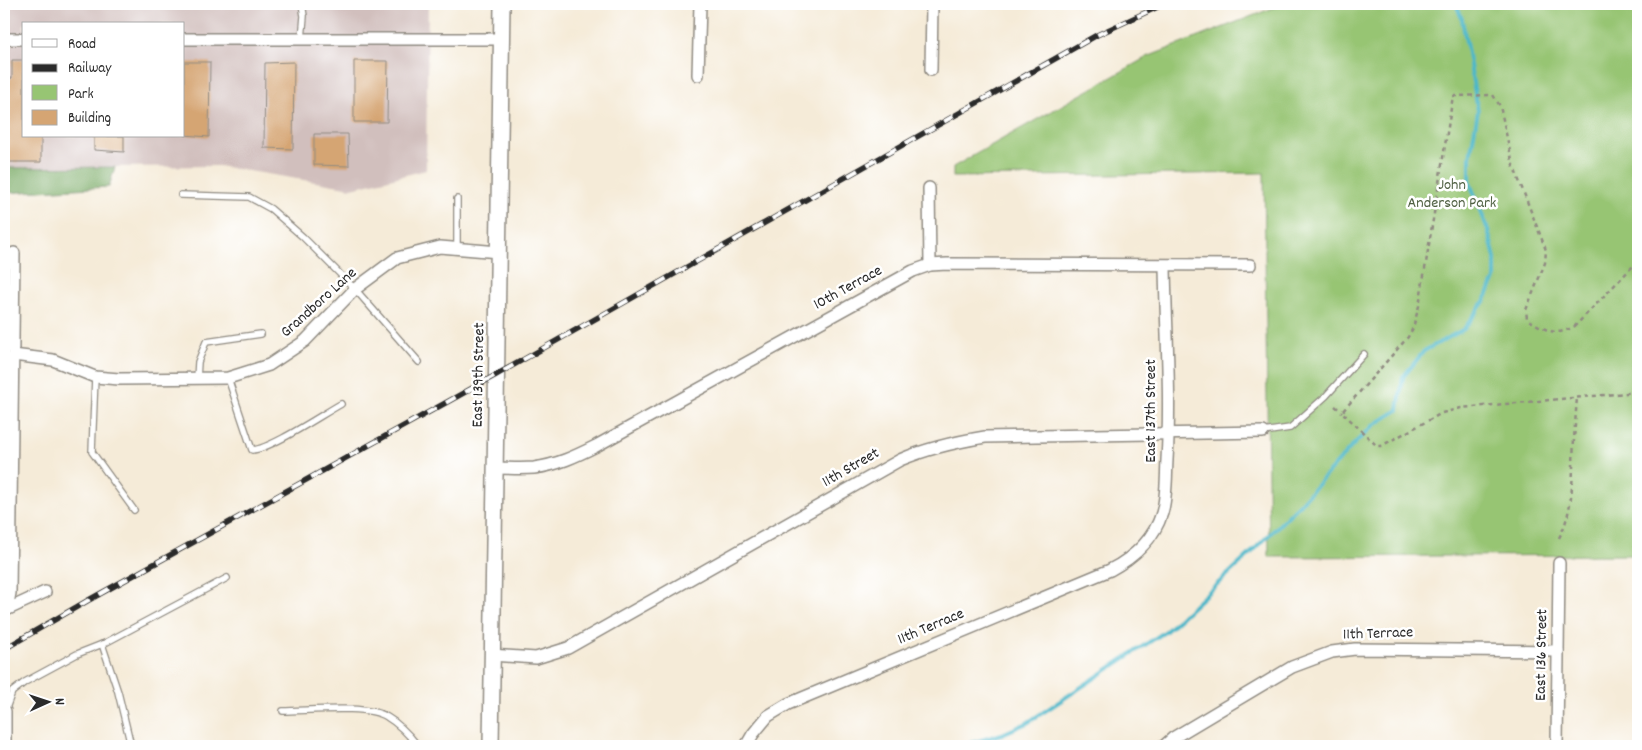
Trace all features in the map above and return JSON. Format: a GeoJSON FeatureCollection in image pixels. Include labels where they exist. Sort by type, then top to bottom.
{"type":"FeatureCollection","features":[{"type":"Feature","properties":{"kind":"street","name":"East 139th Street"},"geometry":{"type":"LineString","coordinates":[[491,746],[502,4]]}},
{"type":"Feature","properties":{"kind":"street"},"geometry":{"type":"LineString","coordinates":[[698,75],[700,4]]}},
{"type":"Feature","properties":{"kind":"street"},"geometry":{"type":"LineString","coordinates":[[930,70],[932,4]]}},
{"type":"Feature","properties":{"kind":"street"},"geometry":{"type":"LineString","coordinates":[[4,38],[22,38]]}},
{"type":"Feature","properties":{"kind":"street"},"geometry":{"type":"LineString","coordinates":[[185,39],[501,39]]}},
{"type":"Feature","properties":{"kind":"street"},"geometry":{"type":"LineString","coordinates":[[929,188],[930,265]]}},
{"type":"Feature","properties":{"kind":"street","name":"Grandboro Lane"},"geometry":{"type":"LineString","coordinates":[[13,355],[53,360],[94,376],[120,379],[228,378],[269,366],[305,341],[354,289],[397,258],[440,247],[499,252]]}},
{"type":"Feature","properties":{"kind":"street"},"geometry":{"type":"LineString","coordinates":[[4,610],[8,604],[10,593],[14,253]]}},
{"type":"Feature","properties":{"kind":"street","name":"10th Terrace"},"geometry":{"type":"LineString","coordinates":[[495,468],[540,467],[567,460],[913,271],[930,265],[1250,265]]}},
{"type":"Feature","properties":{"kind":"street","name":"East 137th Street"},"geometry":{"type":"LineString","coordinates":[[1139,550],[1147,542],[1162,514],[1166,495],[1169,434],[1165,266]]}},
{"type":"Feature","properties":{"kind":"street","name":"11th Street"},"geometry":{"type":"LineString","coordinates":[[491,655],[536,658],[568,648],[900,460],[921,451],[952,442],[985,437],[1263,432]]}},
{"type":"Feature","properties":{"kind":"street","name":"11th Terrace"},"geometry":{"type":"LineString","coordinates":[[746,746],[768,716],[788,704],[1110,570],[1126,562],[1139,550]]}},
{"type":"Feature","properties":{"kind":"street","name":"East 136 Street"},"geometry":{"type":"LineString","coordinates":[[1557,746],[1559,563]]}},
{"type":"Feature","properties":{"kind":"street"},"geometry":{"type":"LineString","coordinates":[[4,610],[45,592]]}},
{"type":"Feature","properties":{"kind":"street","name":"11th Terrace"},"geometry":{"type":"LineString","coordinates":[[1164,746],[1173,738],[1292,666],[1332,652],[1355,648],[1558,650]]}},
{"type":"Feature","properties":{"kind":"street"},"geometry":{"type":"LineString","coordinates":[[5,711],[5,746]]}},
{"type":"Feature","properties":{"kind":"lane"},"geometry":{"type":"LineString","coordinates":[[302,4],[304,16],[302,39]]}},
{"type":"Feature","properties":{"kind":"lane"},"geometry":{"type":"LineString","coordinates":[[182,195],[249,197],[271,209],[303,237],[354,289],[418,362]]}},
{"type":"Feature","properties":{"kind":"lane"},"geometry":{"type":"LineString","coordinates":[[457,199],[457,249]]}},
{"type":"Feature","properties":{"kind":"lane"},"geometry":{"type":"LineString","coordinates":[[197,379],[198,362],[206,342],[261,334]]}},
{"type":"Feature","properties":{"kind":"lane"},"geometry":{"type":"LineString","coordinates":[[1263,432],[1290,428],[1326,396],[1364,354]]}},
{"type":"Feature","properties":{"kind":"lane"},"geometry":{"type":"LineString","coordinates":[[94,376],[92,452],[134,510]]}},
{"type":"Feature","properties":{"kind":"lane"},"geometry":{"type":"LineString","coordinates":[[228,378],[252,450],[257,450],[276,442],[341,404]]}},
{"type":"Feature","properties":{"kind":"lane"},"geometry":{"type":"LineString","coordinates":[[5,711],[12,692],[24,682],[76,654],[102,644],[227,578]]}},
{"type":"Feature","properties":{"kind":"lane"},"geometry":{"type":"LineString","coordinates":[[102,644],[118,692],[131,746]]}},
{"type":"Feature","properties":{"kind":"lane"},"geometry":{"type":"LineString","coordinates":[[283,711],[363,710],[386,716],[410,735],[418,746]]}},
{"type":"Feature","properties":{"kind":"path"},"geometry":{"type":"LineString","coordinates":[[1342,412],[1413,328],[1421,293],[1453,96],[1494,95],[1500,106],[1513,165],[1546,250],[1545,263],[1526,310],[1527,319],[1530,322],[1556,333],[1564,332],[1575,326],[1638,262]]}},
{"type":"Feature","properties":{"kind":"path"},"geometry":{"type":"LineString","coordinates":[[1334,406],[1376,446],[1386,445],[1442,412],[1451,410],[1638,392]]}},
{"type":"Feature","properties":{"kind":"path"},"geometry":{"type":"LineString","coordinates":[[1559,538],[1566,521],[1573,482],[1577,397]]}},
{"type":"Feature","properties":{"kind":"shaded area"},"geometry":{"type":"Polygon","coordinates":[[[4,4],[428,4],[426,170],[352,188],[219,166],[4,168],[4,4]]]}},
{"type":"Feature","properties":{"kind":"green space","name":"John Anderson Park"},"geometry":{"type":"Polygon","coordinates":[[[1283,4],[1638,4],[1638,643],[1636,643],[1636,555],[1269,557],[1264,173],[953,177],[953,167],[1147,57],[1283,4]]]}},
{"type":"Feature","properties":{"kind":"green space"},"geometry":{"type":"Polygon","coordinates":[[[115,167],[109,187],[4,193],[4,168],[115,167]]]}},
{"type":"Feature","properties":{"kind":"green space"},"geometry":{"type":"Polygon","coordinates":[[[4,193],[9,193],[4,365],[4,193]]]}},
{"type":"Feature","properties":{"kind":"building"},"geometry":{"type":"Polygon","coordinates":[[[12,60],[22,60],[22,138],[41,138],[41,162],[6,162],[7,79],[12,78],[12,60]]]}},
{"type":"Feature","properties":{"kind":"building"},"geometry":{"type":"Polygon","coordinates":[[[354,61],[388,61],[387,122],[354,122],[354,61]]]}},
{"type":"Feature","properties":{"kind":"building"},"geometry":{"type":"Polygon","coordinates":[[[185,62],[210,62],[209,137],[185,135],[185,62]]]}},
{"type":"Feature","properties":{"kind":"building"},"geometry":{"type":"Polygon","coordinates":[[[294,62],[293,149],[264,148],[265,63],[294,62]]]}},
{"type":"Feature","properties":{"kind":"building"},"geometry":{"type":"Polygon","coordinates":[[[314,134],[348,134],[349,166],[314,165],[314,134]]]}},
{"type":"Feature","properties":{"kind":"building"},"geometry":{"type":"Polygon","coordinates":[[[94,138],[124,138],[124,152],[94,150],[94,138]]]}},
{"type":"Feature","properties":{"kind":"waterway"},"geometry":{"type":"LineString","coordinates":[[961,746],[1002,734],[1027,723],[1166,631],[1250,554],[1298,506],[1356,442],[1374,425],[1398,410],[1403,377],[1424,351],[1464,329],[1485,300],[1495,279],[1495,258],[1488,230],[1470,183],[1470,157],[1478,111],[1462,19],[1456,4]]}},
{"type":"Feature","properties":{"kind":"railway"},"geometry":{"type":"LineString","coordinates":[[4,649],[87,601],[496,375],[1097,35],[1164,4]]}}]}
